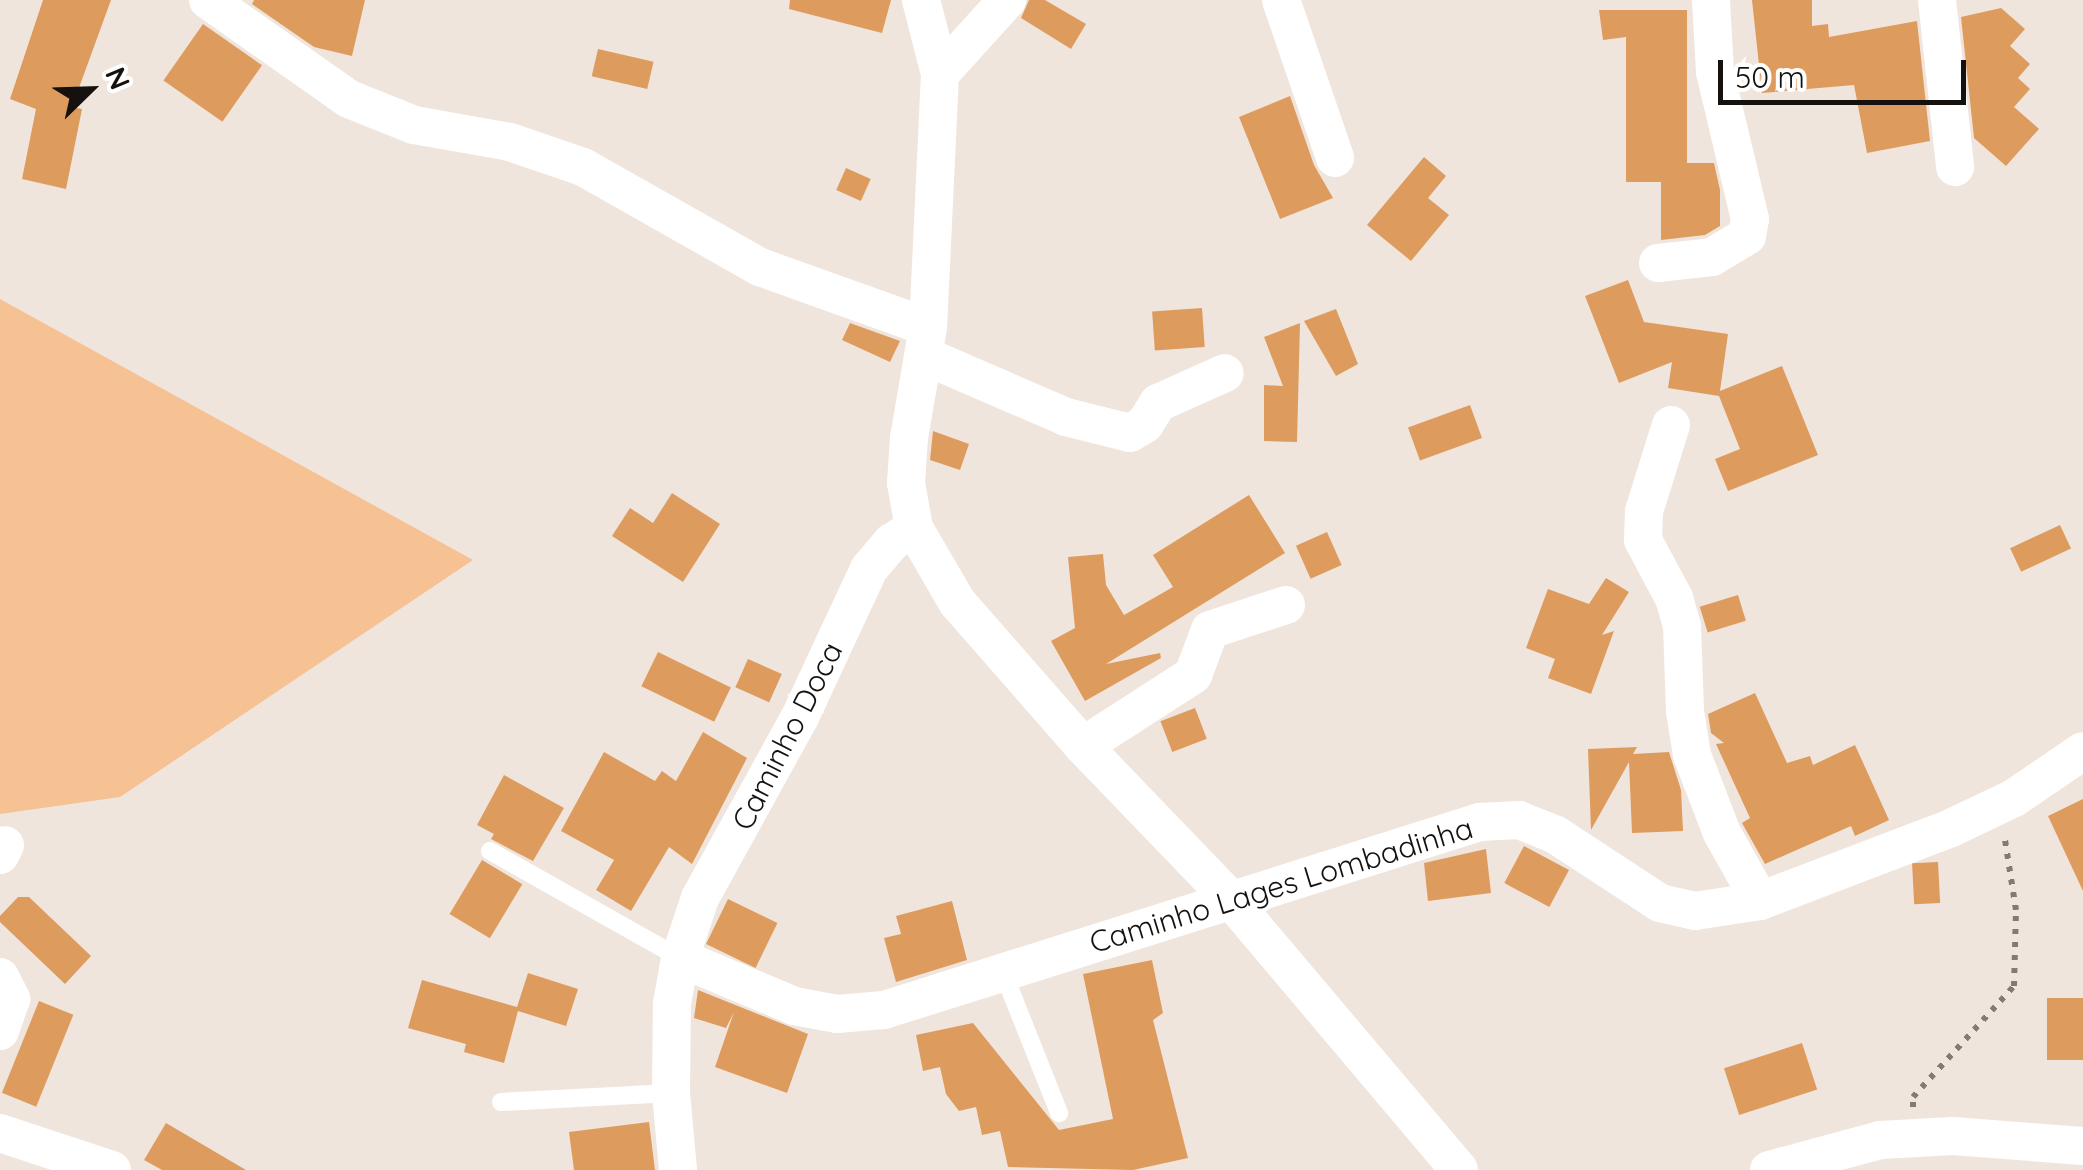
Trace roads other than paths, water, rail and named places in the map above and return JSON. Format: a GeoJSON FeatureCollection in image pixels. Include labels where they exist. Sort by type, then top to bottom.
{"type":"FeatureCollection","features":[{"type":"Feature","properties":{"kind":"street"},"geometry":{"type":"LineString","coordinates":[[208,0],[349,99],[414,125],[510,142],[583,167],[760,267],[926,342],[1066,418],[1130,433],[1145,424],[1158,402],[1225,373]]}},
{"type":"Feature","properties":{"kind":"street"},"geometry":{"type":"LineString","coordinates":[[921,0],[940,74],[926,342],[908,438],[906,483],[914,528],[957,602],[1083,746],[1232,900],[1460,1170]]}},
{"type":"Feature","properties":{"kind":"street"},"geometry":{"type":"LineString","coordinates":[[940,74],[1007,0]]}},
{"type":"Feature","properties":{"kind":"street"},"geometry":{"type":"LineString","coordinates":[[1280,0],[1335,158]]}},
{"type":"Feature","properties":{"kind":"street"},"geometry":{"type":"LineString","coordinates":[[1658,262],[1712,258],[1747,236],[1750,219],[1715,72],[1712,0]]}},
{"type":"Feature","properties":{"kind":"street"},"geometry":{"type":"LineString","coordinates":[[1944,1],[1954,167]]}},
{"type":"Feature","properties":{"kind":"street"},"geometry":{"type":"LineString","coordinates":[[1670,425],[1644,511],[1642,540],[1674,598],[1682,626],[1685,711],[1692,755],[1722,832],[1760,901]]}},
{"type":"Feature","properties":{"kind":"street","name":"Caminho Doca"},"geometry":{"type":"LineString","coordinates":[[678,1170],[670,1093],[672,1004],[680,958],[700,898],[799,719],[869,569],[892,542],[914,528]]}},
{"type":"Feature","properties":{"kind":"street"},"geometry":{"type":"LineString","coordinates":[[1083,746],[1192,675],[1210,630],[1286,605]]}},
{"type":"Feature","properties":{"kind":"street","name":"Caminho Lages Lombadinha"},"geometry":{"type":"LineString","coordinates":[[680,958],[794,1006],[837,1014],[884,1010],[1480,822],[1519,820],[1556,835],[1660,902],[1696,911],[1760,901],[2000,805],[2083,752]]}},
{"type":"Feature","properties":{"kind":"street"},"geometry":{"type":"LineString","coordinates":[[0,977],[11,998],[0,1030]]}},
{"type":"Feature","properties":{"kind":"street"},"geometry":{"type":"LineString","coordinates":[[0,1133],[112,1170]]}},
{"type":"Feature","properties":{"kind":"street"},"geometry":{"type":"LineString","coordinates":[[1769,1170],[1826,1151],[1912,1138],[1953,1136],[2083,1146]]}},
{"type":"Feature","properties":{"kind":"lane"},"geometry":{"type":"LineString","coordinates":[[490,851],[680,958]]}},
{"type":"Feature","properties":{"kind":"lane"},"geometry":{"type":"LineString","coordinates":[[1003,972],[1059,1113]]}},
{"type":"Feature","properties":{"kind":"lane"},"geometry":{"type":"LineString","coordinates":[[501,1102],[670,1093]]}}]}
